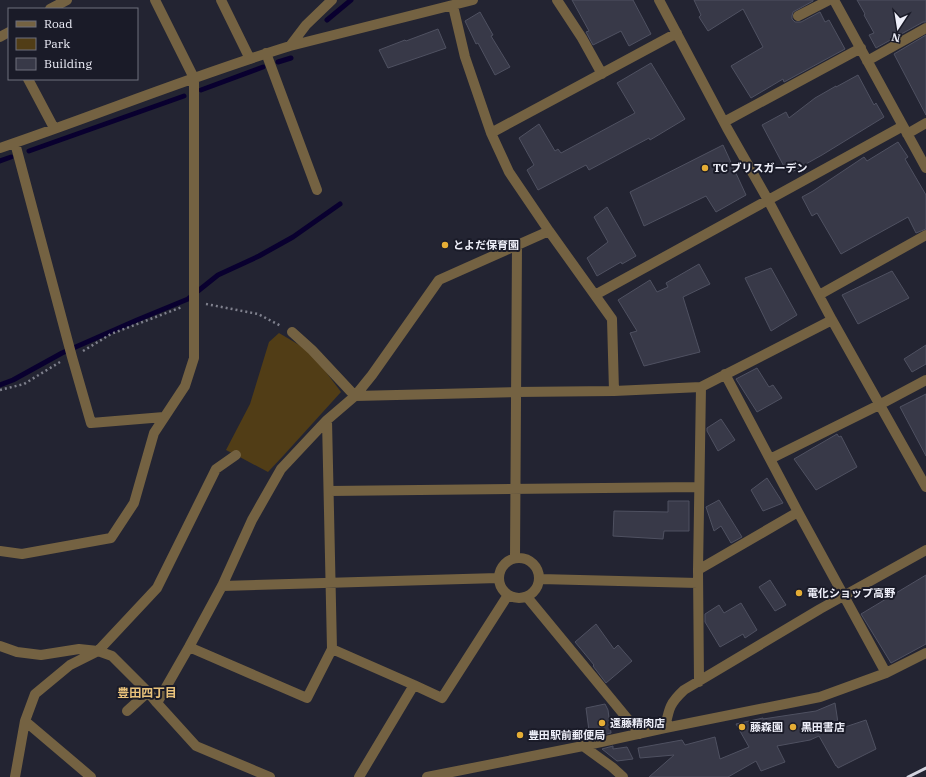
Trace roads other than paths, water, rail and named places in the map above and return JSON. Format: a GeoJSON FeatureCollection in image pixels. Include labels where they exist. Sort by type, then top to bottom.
{"type":"FeatureCollection","features":[{"type":"Feature","properties":{"kind":"street"},"geometry":{"type":"LineString","coordinates":[[52,8],[67,0]]}},
{"type":"Feature","properties":{"kind":"street"},"geometry":{"type":"LineString","coordinates":[[0,551],[22,554],[111,538],[134,503],[154,433],[185,386],[194,358],[194,78],[155,0]]}},
{"type":"Feature","properties":{"kind":"street"},"geometry":{"type":"LineString","coordinates":[[220,0],[250,58]]}},
{"type":"Feature","properties":{"kind":"street"},"geometry":{"type":"LineString","coordinates":[[290,46],[306,25],[332,0]]}},
{"type":"Feature","properties":{"kind":"street"},"geometry":{"type":"LineString","coordinates":[[0,148],[250,58],[290,46],[473,0]]}},
{"type":"Feature","properties":{"kind":"street"},"geometry":{"type":"LineString","coordinates":[[557,0],[582,38],[602,74]]}},
{"type":"Feature","properties":{"kind":"street"},"geometry":{"type":"LineString","coordinates":[[659,0],[832,320],[926,487]]}},
{"type":"Feature","properties":{"kind":"street"},"geometry":{"type":"LineString","coordinates":[[798,16],[829,0]]}},
{"type":"Feature","properties":{"kind":"street"},"geometry":{"type":"LineString","coordinates":[[834,0],[926,168]]}},
{"type":"Feature","properties":{"kind":"street"},"geometry":{"type":"LineString","coordinates":[[452,6],[465,57],[492,133],[509,172],[548,232],[612,319],[614,391]]}},
{"type":"Feature","properties":{"kind":"street"},"geometry":{"type":"LineString","coordinates":[[867,61],[926,28]]}},
{"type":"Feature","properties":{"kind":"street"},"geometry":{"type":"LineString","coordinates":[[492,133],[676,33]]}},
{"type":"Feature","properties":{"kind":"street"},"geometry":{"type":"LineString","coordinates":[[724,122],[860,48]]}},
{"type":"Feature","properties":{"kind":"street"},"geometry":{"type":"LineString","coordinates":[[266,53],[317,190]]}},
{"type":"Feature","properties":{"kind":"street"},"geometry":{"type":"LineString","coordinates":[[29,80],[54,128]]}},
{"type":"Feature","properties":{"kind":"street"},"geometry":{"type":"LineString","coordinates":[[595,295],[768,200],[905,130],[926,123]]}},
{"type":"Feature","properties":{"kind":"street"},"geometry":{"type":"LineString","coordinates":[[15,143],[91,423],[164,417]]}},
{"type":"Feature","properties":{"kind":"street"},"geometry":{"type":"LineString","coordinates":[[157,703],[222,586],[252,520],[281,469],[327,420],[355,396],[372,375],[439,280],[548,232]]}},
{"type":"Feature","properties":{"kind":"street"},"geometry":{"type":"LineString","coordinates":[[819,296],[926,235]]}},
{"type":"Feature","properties":{"kind":"street"},"geometry":{"type":"LineString","coordinates":[[515,558],[517,245]]}},
{"type":"Feature","properties":{"kind":"street"},"geometry":{"type":"LineString","coordinates":[[292,332],[312,350],[355,396],[614,391],[701,387],[832,320]]}},
{"type":"Feature","properties":{"kind":"street"},"geometry":{"type":"LineString","coordinates":[[725,374],[886,673]]}},
{"type":"Feature","properties":{"kind":"street"},"geometry":{"type":"LineString","coordinates":[[770,459],[926,380]]}},
{"type":"Feature","properties":{"kind":"street"},"geometry":{"type":"LineString","coordinates":[[699,682],[698,570],[701,387]]}},
{"type":"Feature","properties":{"kind":"street"},"geometry":{"type":"LineString","coordinates":[[189,647],[307,698],[332,649],[327,420]]}},
{"type":"Feature","properties":{"kind":"street"},"geometry":{"type":"LineString","coordinates":[[15,777],[25,721],[34,694],[70,665],[98,651],[157,588],[216,469],[236,456]]}},
{"type":"Feature","properties":{"kind":"street"},"geometry":{"type":"LineString","coordinates":[[329,491],[699,487]]}},
{"type":"Feature","properties":{"kind":"street"},"geometry":{"type":"LineString","coordinates":[[698,570],[798,512]]}},
{"type":"Feature","properties":{"kind":"street"},"geometry":{"type":"LineString","coordinates":[[665,728],[670,706],[676,697],[684,690],[844,595],[926,550]]}},
{"type":"Feature","properties":{"kind":"street"},"geometry":{"type":"LineString","coordinates":[[522,558],[533,562],[537,567],[540,579],[536,590],[532,594],[527,597],[517,598],[508,595],[503,591],[498,578],[501,567],[505,563],[510,559],[522,558]]}},
{"type":"Feature","properties":{"kind":"street"},"geometry":{"type":"LineString","coordinates":[[222,586],[498,578]]}},
{"type":"Feature","properties":{"kind":"street"},"geometry":{"type":"LineString","coordinates":[[540,579],[698,583]]}},
{"type":"Feature","properties":{"kind":"street"},"geometry":{"type":"LineString","coordinates":[[332,649],[442,698],[508,595]]}},
{"type":"Feature","properties":{"kind":"street"},"geometry":{"type":"LineString","coordinates":[[527,597],[640,734]]}},
{"type":"Feature","properties":{"kind":"street"},"geometry":{"type":"LineString","coordinates":[[0,646],[17,652],[41,655],[79,649],[98,651],[112,656],[148,692],[196,746],[270,777]]}},
{"type":"Feature","properties":{"kind":"street"},"geometry":{"type":"LineString","coordinates":[[427,777],[468,773],[665,728],[820,697],[886,673],[926,653]]}},
{"type":"Feature","properties":{"kind":"street"},"geometry":{"type":"LineString","coordinates":[[359,777],[414,686]]}},
{"type":"Feature","properties":{"kind":"street"},"geometry":{"type":"LineString","coordinates":[[127,711],[148,692]]}},
{"type":"Feature","properties":{"kind":"street"},"geometry":{"type":"LineString","coordinates":[[25,721],[91,777]]}},
{"type":"Feature","properties":{"kind":"street"},"geometry":{"type":"LineString","coordinates":[[583,746],[623,777]]}},
{"type":"Feature","properties":{"kind":"waterway"},"geometry":{"type":"LineString","coordinates":[[327,20],[351,0]]}},
{"type":"Feature","properties":{"kind":"waterway"},"geometry":{"type":"LineString","coordinates":[[278,62],[291,58]]}},
{"type":"Feature","properties":{"kind":"waterway"},"geometry":{"type":"LineString","coordinates":[[201,90],[263,67]]}},
{"type":"Feature","properties":{"kind":"waterway"},"geometry":{"type":"LineString","coordinates":[[29,151],[184,96]]}},
{"type":"Feature","properties":{"kind":"waterway"},"geometry":{"type":"LineString","coordinates":[[0,161],[11,157]]}},
{"type":"Feature","properties":{"kind":"waterway"},"geometry":{"type":"LineString","coordinates":[[0,385],[13,380],[62,353],[188,299],[218,275],[259,256],[293,237],[340,204]]}},
{"type":"Feature","properties":{"kind":"railway"},"geometry":{"type":"LineString","coordinates":[[908,777],[926,768]]}},
{"type":"Feature","properties":{"kind":"place","name":"TC ブリスガーデン"},"geometry":{"type":"Point","coordinates":[705,168]}},
{"type":"Feature","properties":{"kind":"place","name":"とよだ保育園"},"geometry":{"type":"Point","coordinates":[445,245]}},
{"type":"Feature","properties":{"kind":"place","name":"電化ショップ高野"},"geometry":{"type":"Point","coordinates":[799,593]}},
{"type":"Feature","properties":{"kind":"place","name":"遠藤精肉店"},"geometry":{"type":"Point","coordinates":[602,723]}},
{"type":"Feature","properties":{"kind":"place","name":"藤森園"},"geometry":{"type":"Point","coordinates":[742,727]}},
{"type":"Feature","properties":{"kind":"place","name":"黒田書店"},"geometry":{"type":"Point","coordinates":[793,727]}},
{"type":"Feature","properties":{"kind":"place","name":"豊田駅前郵便局"},"geometry":{"type":"Point","coordinates":[520,735]}},
{"type":"Feature","properties":{"kind":"district","name":"豊田四丁目"},"geometry":{"type":"Point","coordinates":[147,692]}}]}
